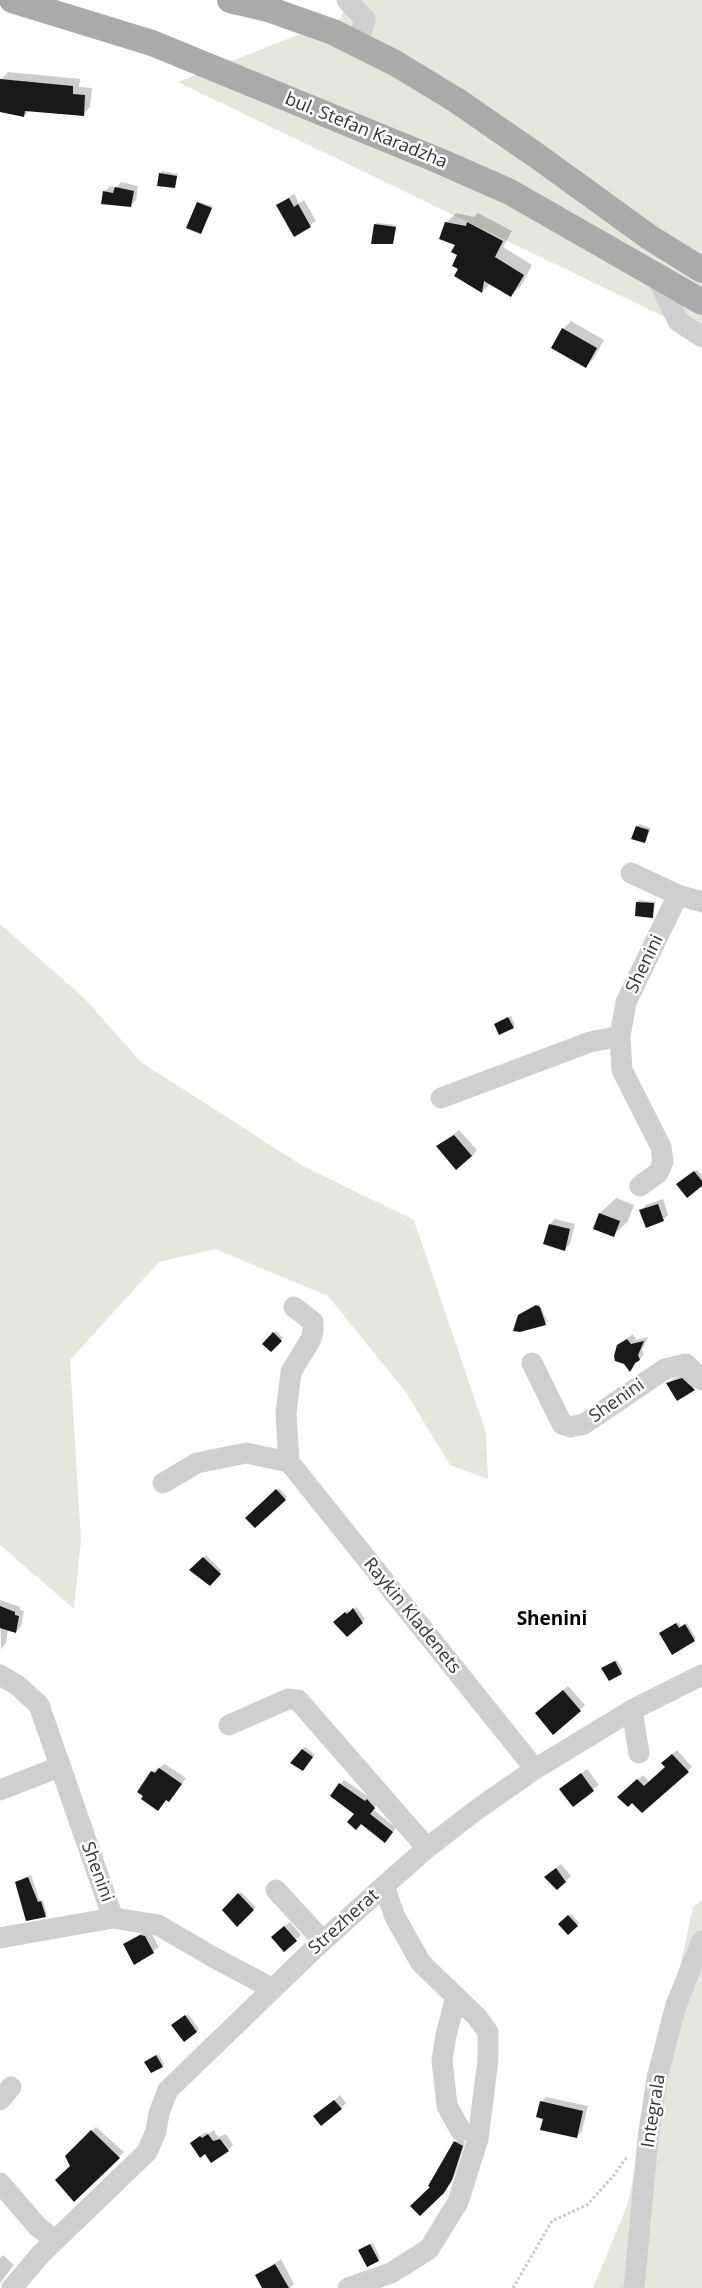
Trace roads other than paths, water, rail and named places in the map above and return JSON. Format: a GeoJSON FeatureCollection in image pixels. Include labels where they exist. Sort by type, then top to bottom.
{"type":"FeatureCollection","features":[{"type":"Feature","properties":{"kind":"main road","name":"bul. Stefan Karadzha"},"geometry":{"type":"LineString","coordinates":[[12,0],[152,43],[510,192],[702,302]]}},
{"type":"Feature","properties":{"kind":"main road"},"geometry":{"type":"LineString","coordinates":[[230,0],[268,9],[333,32],[395,63],[456,100],[648,237],[702,270]]}},
{"type":"Feature","properties":{"kind":"main road"},"geometry":{"type":"LineString","coordinates":[[594,240],[612,210]]}},
{"type":"Feature","properties":{"kind":"street"},"geometry":{"type":"LineString","coordinates":[[347,0],[365,19],[358,44]]}},
{"type":"Feature","properties":{"kind":"street"},"geometry":{"type":"LineString","coordinates":[[656,276],[678,321],[702,336]]}},
{"type":"Feature","properties":{"kind":"street"},"geometry":{"type":"LineString","coordinates":[[631,873],[678,895],[702,902]]}},
{"type":"Feature","properties":{"kind":"street","name":"Shenini"},"geometry":{"type":"LineString","coordinates":[[640,1186],[658,1173],[663,1162],[661,1147],[622,1070],[620,1036],[626,1002],[678,895]]}},
{"type":"Feature","properties":{"kind":"street"},"geometry":{"type":"LineString","coordinates":[[441,1098],[590,1042],[620,1036]]}},
{"type":"Feature","properties":{"kind":"street"},"geometry":{"type":"LineString","coordinates":[[163,1483],[197,1464],[246,1453],[289,1462],[286,1414],[291,1372],[311,1339],[313,1331],[313,1322],[294,1307]]}},
{"type":"Feature","properties":{"kind":"street","name":"Shenini"},"geometry":{"type":"LineString","coordinates":[[532,1363],[562,1424],[571,1427],[584,1424],[665,1368],[686,1364],[702,1380]]}},
{"type":"Feature","properties":{"kind":"street","name":"Raykin Kladenets"},"geometry":{"type":"LineString","coordinates":[[289,1462],[535,1769]]}},
{"type":"Feature","properties":{"kind":"street","name":"Shenini"},"geometry":{"type":"LineString","coordinates":[[0,1675],[17,1685],[39,1705],[113,1918],[158,1925],[274,1989]]}},
{"type":"Feature","properties":{"kind":"street","name":"Strezherat"},"geometry":{"type":"LineString","coordinates":[[12,2288],[55,2240],[147,2152],[156,2131],[159,2113],[168,2090],[323,1941],[384,1886],[427,1848],[475,1810],[535,1769],[632,1710],[702,1675]]}},
{"type":"Feature","properties":{"kind":"street"},"geometry":{"type":"LineString","coordinates":[[229,1726],[288,1699],[298,1700],[427,1848]]}},
{"type":"Feature","properties":{"kind":"street"},"geometry":{"type":"LineString","coordinates":[[632,1710],[639,1753]]}},
{"type":"Feature","properties":{"kind":"street"},"geometry":{"type":"LineString","coordinates":[[0,1790],[59,1767]]}},
{"type":"Feature","properties":{"kind":"street"},"geometry":{"type":"LineString","coordinates":[[348,2288],[391,2273],[429,2249],[458,2202],[478,2139],[488,2060],[488,2032],[477,2017],[421,1963],[395,1917],[384,1886]]}},
{"type":"Feature","properties":{"kind":"street"},"geometry":{"type":"LineString","coordinates":[[276,1890],[323,1941]]}},
{"type":"Feature","properties":{"kind":"street"},"geometry":{"type":"LineString","coordinates":[[0,1938],[113,1918]]}},
{"type":"Feature","properties":{"kind":"street","name":"Integrala"},"geometry":{"type":"LineString","coordinates":[[634,2288],[648,2138],[658,2078],[676,2005],[702,1941]]}},
{"type":"Feature","properties":{"kind":"street"},"geometry":{"type":"LineString","coordinates":[[456,1997],[446,2035],[442,2060],[447,2106],[461,2131]]}},
{"type":"Feature","properties":{"kind":"street"},"geometry":{"type":"LineString","coordinates":[[0,2183],[38,2226],[55,2240]]}},
{"type":"Feature","properties":{"kind":"district","name":"Shenini"},"geometry":{"type":"Point","coordinates":[552,1620]}}]}
